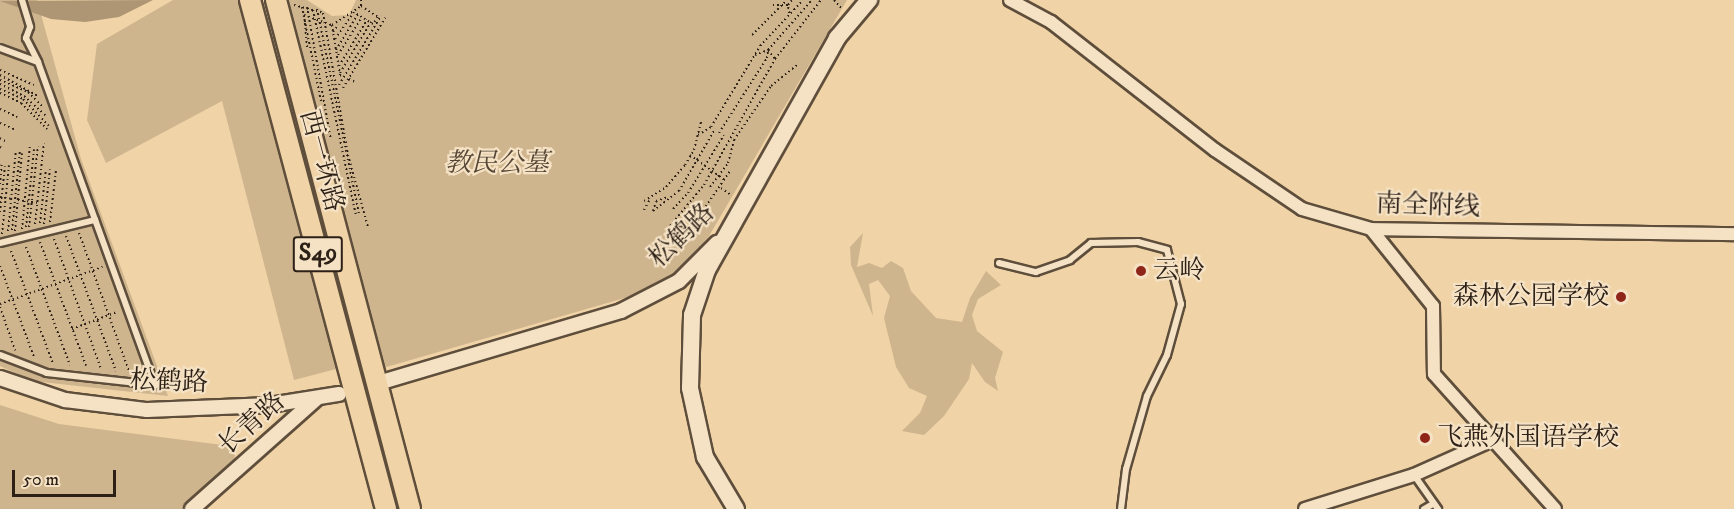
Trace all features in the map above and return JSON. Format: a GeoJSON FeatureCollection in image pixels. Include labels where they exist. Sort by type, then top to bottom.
{"type":"FeatureCollection","features":[{"type":"Feature","properties":{"kind":"highway","name":"西一环路"},"geometry":{"type":"LineString","coordinates":[[250,0],[386,509]]}},
{"type":"Feature","properties":{"kind":"highway","name":"西一环路"},"geometry":{"type":"LineString","coordinates":[[276,0],[410,509]]}},
{"type":"Feature","properties":{"kind":"main road","name":"松鹤路"},"geometry":{"type":"LineString","coordinates":[[737,218],[837,38],[868,0]]}},
{"type":"Feature","properties":{"kind":"main road"},"geometry":{"type":"LineString","coordinates":[[736,509],[705,457],[690,388],[692,315],[707,270],[737,218]]}},
{"type":"Feature","properties":{"kind":"street","name":"南全附线"},"geometry":{"type":"LineString","coordinates":[[1010,0],[1051,22],[1215,150],[1302,209],[1371,229],[1734,234]]}},
{"type":"Feature","properties":{"kind":"street","name":"松鹤路"},"geometry":{"type":"LineString","coordinates":[[386,381],[621,311],[678,280],[709,252],[737,218]]}},
{"type":"Feature","properties":{"kind":"street"},"geometry":{"type":"LineString","coordinates":[[1371,229],[1433,306],[1434,374],[1555,509]]}},
{"type":"Feature","properties":{"kind":"street","name":"松鹤路"},"geometry":{"type":"LineString","coordinates":[[0,378],[65,400],[147,410],[214,410],[316,399],[339,393]]}},
{"type":"Feature","properties":{"kind":"street","name":"长青路"},"geometry":{"type":"LineString","coordinates":[[192,509],[316,399]]}},
{"type":"Feature","properties":{"kind":"street"},"geometry":{"type":"LineString","coordinates":[[1305,509],[1414,475],[1494,439]]}},
{"type":"Feature","properties":{"kind":"street"},"geometry":{"type":"LineString","coordinates":[[369,442],[377,509]]}},
{"type":"Feature","properties":{"kind":"street"},"geometry":{"type":"LineString","coordinates":[[400,472],[416,509]]}},
{"type":"Feature","properties":{"kind":"lane"},"geometry":{"type":"LineString","coordinates":[[0,355],[56,374],[155,385],[38,62],[26,38],[30,27],[22,0]]}},
{"type":"Feature","properties":{"kind":"lane"},"geometry":{"type":"LineString","coordinates":[[0,48],[38,62]]}},
{"type":"Feature","properties":{"kind":"lane"},"geometry":{"type":"LineString","coordinates":[[25,237],[95,220]]}},
{"type":"Feature","properties":{"kind":"lane"},"geometry":{"type":"LineString","coordinates":[[999,263],[1036,272],[1070,260],[1092,243],[1138,242],[1167,250],[1181,304],[1167,355],[1147,396],[1126,469],[1121,509]]}},
{"type":"Feature","properties":{"kind":"lane"},"geometry":{"type":"LineString","coordinates":[[1414,475],[1436,507],[1424,509]]}},
{"type":"Feature","properties":{"kind":"path"},"geometry":{"type":"LineString","coordinates":[[361,0],[362,6],[380,17]]}},
{"type":"Feature","properties":{"kind":"path"},"geometry":{"type":"LineString","coordinates":[[752,35],[787,0]]}},
{"type":"Feature","properties":{"kind":"path"},"geometry":{"type":"LineString","coordinates":[[773,5],[780,8],[788,5],[792,0]]}},
{"type":"Feature","properties":{"kind":"path"},"geometry":{"type":"LineString","coordinates":[[698,135],[711,127],[755,55],[803,0]]}},
{"type":"Feature","properties":{"kind":"path"},"geometry":{"type":"LineString","coordinates":[[755,55],[768,50],[812,0]]}},
{"type":"Feature","properties":{"kind":"path"},"geometry":{"type":"LineString","coordinates":[[670,226],[711,172],[775,59],[821,0]]}},
{"type":"Feature","properties":{"kind":"path"},"geometry":{"type":"LineString","coordinates":[[296,12],[294,5],[317,9]]}},
{"type":"Feature","properties":{"kind":"path"},"geometry":{"type":"LineString","coordinates":[[788,5],[790,15]]}},
{"type":"Feature","properties":{"kind":"path"},"geometry":{"type":"LineString","coordinates":[[333,32],[342,19],[362,6]]}},
{"type":"Feature","properties":{"kind":"path"},"geometry":{"type":"LineString","coordinates":[[308,7],[332,142]]}},
{"type":"Feature","properties":{"kind":"path"},"geometry":{"type":"LineString","coordinates":[[313,9],[317,21],[333,124],[356,216]]}},
{"type":"Feature","properties":{"kind":"path"},"geometry":{"type":"LineString","coordinates":[[317,9],[338,121],[359,213]]}},
{"type":"Feature","properties":{"kind":"path"},"geometry":{"type":"LineString","coordinates":[[317,9],[326,26],[348,155],[368,227]]}},
{"type":"Feature","properties":{"kind":"path"},"geometry":{"type":"LineString","coordinates":[[354,12],[369,21]]}},
{"type":"Feature","properties":{"kind":"path"},"geometry":{"type":"LineString","coordinates":[[336,50],[358,14]]}},
{"type":"Feature","properties":{"kind":"path"},"geometry":{"type":"LineString","coordinates":[[304,15],[326,26],[337,24],[343,27]]}},
{"type":"Feature","properties":{"kind":"path"},"geometry":{"type":"LineString","coordinates":[[335,39],[348,17]]}},
{"type":"Feature","properties":{"kind":"path"},"geometry":{"type":"LineString","coordinates":[[337,57],[362,17]]}},
{"type":"Feature","properties":{"kind":"path"},"geometry":{"type":"LineString","coordinates":[[339,66],[369,21],[380,17]]}},
{"type":"Feature","properties":{"kind":"path"},"geometry":{"type":"LineString","coordinates":[[343,88],[346,78],[380,17]]}},
{"type":"Feature","properties":{"kind":"path"},"geometry":{"type":"LineString","coordinates":[[339,86],[385,18]]}},
{"type":"Feature","properties":{"kind":"path"},"geometry":{"type":"LineString","coordinates":[[298,19],[310,79]]}},
{"type":"Feature","properties":{"kind":"path"},"geometry":{"type":"LineString","coordinates":[[342,19],[347,21]]}},
{"type":"Feature","properties":{"kind":"path"},"geometry":{"type":"LineString","coordinates":[[340,73],[369,21]]}},
{"type":"Feature","properties":{"kind":"path"},"geometry":{"type":"LineString","coordinates":[[332,25],[340,73],[355,82]]}},
{"type":"Feature","properties":{"kind":"path"},"geometry":{"type":"LineString","coordinates":[[768,50],[775,59]]}},
{"type":"Feature","properties":{"kind":"path"},"geometry":{"type":"LineString","coordinates":[[719,133],[767,58],[768,50]]}},
{"type":"Feature","properties":{"kind":"path"},"geometry":{"type":"LineString","coordinates":[[711,187],[728,163],[734,141],[771,86],[798,64]]}},
{"type":"Feature","properties":{"kind":"path"},"geometry":{"type":"LineString","coordinates":[[0,70],[34,85]]}},
{"type":"Feature","properties":{"kind":"path"},"geometry":{"type":"LineString","coordinates":[[0,75],[38,96]]}},
{"type":"Feature","properties":{"kind":"path"},"geometry":{"type":"LineString","coordinates":[[0,80],[28,92],[42,106]]}},
{"type":"Feature","properties":{"kind":"path"},"geometry":{"type":"LineString","coordinates":[[0,84],[24,96],[47,117]]}},
{"type":"Feature","properties":{"kind":"path"},"geometry":{"type":"LineString","coordinates":[[0,89],[23,99],[48,128],[21,103],[0,93]]}},
{"type":"Feature","properties":{"kind":"path"},"geometry":{"type":"LineString","coordinates":[[0,109],[17,117]]}},
{"type":"Feature","properties":{"kind":"path"},"geometry":{"type":"LineString","coordinates":[[644,201],[666,187],[690,155],[701,121]]}},
{"type":"Feature","properties":{"kind":"path"},"geometry":{"type":"LineString","coordinates":[[0,123],[16,130]]}},
{"type":"Feature","properties":{"kind":"path"},"geometry":{"type":"LineString","coordinates":[[668,197],[664,204],[653,212],[656,201],[679,191],[715,129]]}},
{"type":"Feature","properties":{"kind":"path"},"geometry":{"type":"LineString","coordinates":[[673,209],[724,135]]}},
{"type":"Feature","properties":{"kind":"path"},"geometry":{"type":"LineString","coordinates":[[0,138],[7,142]]}},
{"type":"Feature","properties":{"kind":"path"},"geometry":{"type":"LineString","coordinates":[[25,237],[37,203],[44,143]]}},
{"type":"Feature","properties":{"kind":"path"},"geometry":{"type":"LineString","coordinates":[[25,237],[30,145]]}},
{"type":"Feature","properties":{"kind":"path"},"geometry":{"type":"LineString","coordinates":[[28,201],[39,146]]}},
{"type":"Feature","properties":{"kind":"path"},"geometry":{"type":"LineString","coordinates":[[34,149],[25,237],[27,294],[56,374]]}},
{"type":"Feature","properties":{"kind":"path"},"geometry":{"type":"LineString","coordinates":[[16,150],[15,199],[25,237],[74,376]]}},
{"type":"Feature","properties":{"kind":"path"},"geometry":{"type":"LineString","coordinates":[[21,151],[15,199],[25,237],[69,279],[105,380]]}},
{"type":"Feature","properties":{"kind":"path"},"geometry":{"type":"LineString","coordinates":[[690,155],[726,181]]}},
{"type":"Feature","properties":{"kind":"path"},"geometry":{"type":"LineString","coordinates":[[0,184],[3,165],[0,212]]}},
{"type":"Feature","properties":{"kind":"path"},"geometry":{"type":"LineString","coordinates":[[9,165],[6,198],[25,237],[55,284],[90,378]]}},
{"type":"Feature","properties":{"kind":"path"},"geometry":{"type":"LineString","coordinates":[[25,237],[44,204],[50,168]]}},
{"type":"Feature","properties":{"kind":"path"},"geometry":{"type":"LineString","coordinates":[[44,204],[46,169]]}},
{"type":"Feature","properties":{"kind":"path"},"geometry":{"type":"LineString","coordinates":[[25,237],[52,205],[56,170]]}},
{"type":"Feature","properties":{"kind":"path"},"geometry":{"type":"LineString","coordinates":[[693,225],[726,181],[730,171]]}},
{"type":"Feature","properties":{"kind":"path"},"geometry":{"type":"LineString","coordinates":[[1,197],[52,205]]}},
{"type":"Feature","properties":{"kind":"path"},"geometry":{"type":"LineString","coordinates":[[644,210],[650,199]]}},
{"type":"Feature","properties":{"kind":"path"},"geometry":{"type":"LineString","coordinates":[[76,225],[134,383]]}},
{"type":"Feature","properties":{"kind":"path"},"geometry":{"type":"LineString","coordinates":[[63,228],[119,381]]}},
{"type":"Feature","properties":{"kind":"path"},"geometry":{"type":"LineString","coordinates":[[20,363],[0,305],[111,264]]}},
{"type":"Feature","properties":{"kind":"path"},"geometry":{"type":"LineString","coordinates":[[0,266],[39,370]]}},
{"type":"Feature","properties":{"kind":"path"},"geometry":{"type":"LineString","coordinates":[[72,329],[127,308]]}},
{"type":"Feature","properties":{"kind":"green space"},"geometry":{"type":"Polygon","coordinates":[[[0,0],[37,0],[81,159],[168,396],[33,381],[0,366],[0,0]]]}},
{"type":"Feature","properties":{"kind":"green space"},"geometry":{"type":"Polygon","coordinates":[[[173,0],[241,0],[340,368],[294,380],[222,101],[106,163],[87,120],[97,44],[173,0]]]}},
{"type":"Feature","properties":{"kind":"green space","name":"教民公墓"},"geometry":{"type":"Polygon","coordinates":[[[283,0],[307,0],[332,16],[349,15],[356,0],[847,0],[709,236],[676,273],[628,297],[383,368],[283,0]]]}},
{"type":"Feature","properties":{"kind":"green space"},"geometry":{"type":"Polygon","coordinates":[[[863,233],[857,267],[869,263],[882,268],[891,261],[903,268],[911,291],[936,318],[962,322],[970,298],[986,271],[1001,285],[978,299],[972,315],[977,331],[1003,352],[995,378],[998,391],[985,382],[972,363],[969,379],[944,416],[924,435],[902,431],[920,413],[927,396],[909,388],[896,367],[884,318],[890,296],[878,280],[869,284],[873,316],[851,265],[850,247],[863,233]]]}},
{"type":"Feature","properties":{"kind":"green space"},"geometry":{"type":"Polygon","coordinates":[[[0,405],[59,424],[238,447],[229,473],[196,509],[0,509],[0,405]]]}},
{"type":"Feature","properties":{"kind":"shaded area"},"geometry":{"type":"Polygon","coordinates":[[[153,0],[119,17],[85,22],[51,19],[0,1],[153,0]]]}},
{"type":"Feature","properties":{"kind":"place","name":"云岭"},"geometry":{"type":"Point","coordinates":[1141,271]}},
{"type":"Feature","properties":{"kind":"place","name":"森林公园学校"},"geometry":{"type":"Point","coordinates":[1621,297]}},
{"type":"Feature","properties":{"kind":"place","name":"飞燕外国语学校"},"geometry":{"type":"Point","coordinates":[1425,438]}}]}
